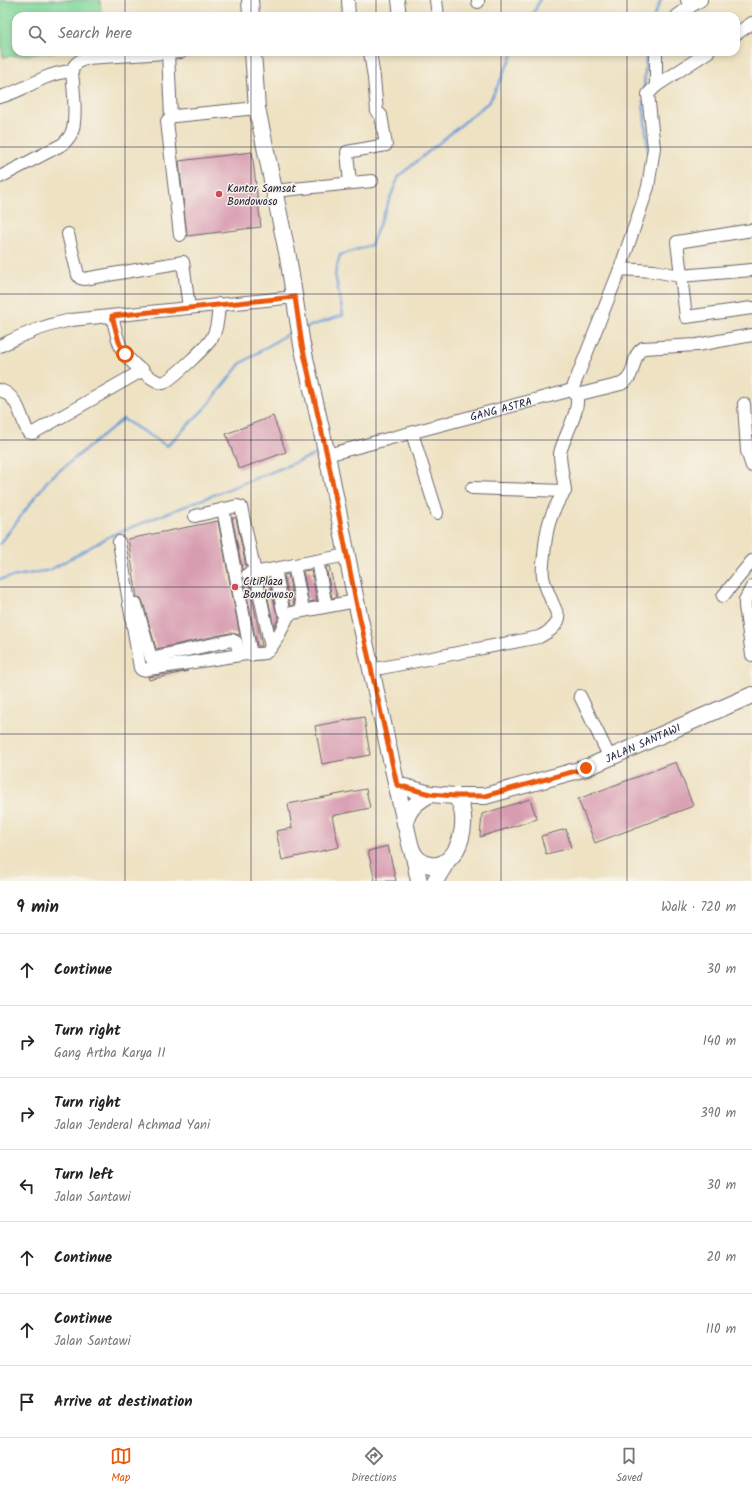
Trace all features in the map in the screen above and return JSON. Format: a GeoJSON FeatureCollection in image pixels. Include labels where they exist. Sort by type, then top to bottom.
{"type":"FeatureCollection","features":[{"type":"Feature","properties":{"kind":"main road"},"geometry":{"type":"LineString","coordinates":[[250,0],[251,12]]}},
{"type":"Feature","properties":{"kind":"main road"},"geometry":{"type":"LineString","coordinates":[[253,56],[257,108],[296,304],[302,345],[326,450],[356,601],[419,881]]}},
{"type":"Feature","properties":{"kind":"main road","name":"JALAN SANTAWI"},"geometry":{"type":"LineString","coordinates":[[455,796],[485,796],[586,768],[752,695]]}},
{"type":"Feature","properties":{"kind":"main road"},"geometry":{"type":"LineString","coordinates":[[397,785],[430,794],[455,796],[461,806],[464,819],[459,841],[454,854],[446,863],[435,881]]}},
{"type":"Feature","properties":{"kind":"main road"},"geometry":{"type":"LineString","coordinates":[[405,823],[407,814],[412,808],[430,794]]}},
{"type":"Feature","properties":{"kind":"main road","name":"JALAN SANTAWI"},"geometry":{"type":"LineString","coordinates":[[464,819],[473,806],[485,796]]}},
{"type":"Feature","properties":{"kind":"main road"},"geometry":{"type":"LineString","coordinates":[[413,852],[422,863],[438,865],[446,863]]}},
{"type":"Feature","properties":{"kind":"street"},"geometry":{"type":"LineString","coordinates":[[348,0],[349,12]]}},
{"type":"Feature","properties":{"kind":"street"},"geometry":{"type":"LineString","coordinates":[[398,0],[400,12]]}},
{"type":"Feature","properties":{"kind":"street"},"geometry":{"type":"LineString","coordinates":[[436,0],[438,12]]}},
{"type":"Feature","properties":{"kind":"street"},"geometry":{"type":"LineString","coordinates":[[682,12],[693,2]]}},
{"type":"Feature","properties":{"kind":"street"},"geometry":{"type":"LineString","coordinates":[[740,31],[752,23]]}},
{"type":"Feature","properties":{"kind":"street"},"geometry":{"type":"LineString","coordinates":[[0,177],[63,144],[71,134],[74,122],[73,66],[87,58],[119,56]]}},
{"type":"Feature","properties":{"kind":"street"},"geometry":{"type":"LineString","coordinates":[[168,56],[172,117]]}},
{"type":"Feature","properties":{"kind":"street"},"geometry":{"type":"LineString","coordinates":[[350,183],[347,152],[386,145],[381,114],[377,112],[371,56]]}},
{"type":"Feature","properties":{"kind":"street"},"geometry":{"type":"LineString","coordinates":[[656,56],[656,86]]}},
{"type":"Feature","properties":{"kind":"street"},"geometry":{"type":"LineString","coordinates":[[372,670],[539,637],[551,630],[557,624],[559,618],[544,579],[543,572],[547,526],[551,515],[566,491],[560,455],[575,414],[577,398],[574,393],[648,187],[654,148],[648,94],[656,86],[702,56]]}},
{"type":"Feature","properties":{"kind":"street"},"geometry":{"type":"LineString","coordinates":[[0,97],[17,92],[44,78],[72,71]]}},
{"type":"Feature","properties":{"kind":"street"},"geometry":{"type":"LineString","coordinates":[[180,235],[167,121],[172,117],[257,108]]}},
{"type":"Feature","properties":{"kind":"street"},"geometry":{"type":"LineString","coordinates":[[274,191],[372,181]]}},
{"type":"Feature","properties":{"kind":"street"},"geometry":{"type":"LineString","coordinates":[[752,230],[677,242],[686,317],[752,308]]}},
{"type":"Feature","properties":{"kind":"street"},"geometry":{"type":"LineString","coordinates":[[68,234],[76,269],[80,278],[90,279],[183,262],[188,308]]}},
{"type":"Feature","properties":{"kind":"street"},"geometry":{"type":"LineString","coordinates":[[620,268],[654,270],[680,276],[752,270]]}},
{"type":"Feature","properties":{"kind":"street"},"geometry":{"type":"LineString","coordinates":[[112,316],[122,349],[125,354],[143,370],[159,382],[163,383],[172,378],[214,336],[219,304]]}},
{"type":"Feature","properties":{"kind":"street"},"geometry":{"type":"LineString","coordinates":[[0,346],[52,324],[219,304],[296,304]]}},
{"type":"Feature","properties":{"kind":"street","name":"GANG ASTRA"},"geometry":{"type":"LineString","coordinates":[[326,450],[412,433],[574,393],[621,384],[631,377],[639,352],[643,348],[697,345],[752,335]]}},
{"type":"Feature","properties":{"kind":"street"},"geometry":{"type":"LineString","coordinates":[[2,393],[12,397],[27,430],[33,433],[143,370]]}},
{"type":"Feature","properties":{"kind":"street"},"geometry":{"type":"LineString","coordinates":[[744,404],[747,451],[752,466]]}},
{"type":"Feature","properties":{"kind":"street"},"geometry":{"type":"LineString","coordinates":[[412,433],[437,513]]}},
{"type":"Feature","properties":{"kind":"street"},"geometry":{"type":"LineString","coordinates":[[472,488],[566,491]]}},
{"type":"Feature","properties":{"kind":"street"},"geometry":{"type":"LineString","coordinates":[[195,516],[238,506],[241,508],[271,647]]}},
{"type":"Feature","properties":{"kind":"street"},"geometry":{"type":"LineString","coordinates":[[223,509],[237,577],[245,655]]}},
{"type":"Feature","properties":{"kind":"street"},"geometry":{"type":"LineString","coordinates":[[119,542],[129,604],[136,604],[153,664],[232,640],[236,642],[245,655]]}},
{"type":"Feature","properties":{"kind":"street"},"geometry":{"type":"LineString","coordinates":[[237,577],[347,555]]}},
{"type":"Feature","properties":{"kind":"street"},"geometry":{"type":"LineString","coordinates":[[317,561],[326,606]]}},
{"type":"Feature","properties":{"kind":"street"},"geometry":{"type":"LineString","coordinates":[[723,596],[752,561]]}},
{"type":"Feature","properties":{"kind":"street"},"geometry":{"type":"LineString","coordinates":[[294,566],[303,610]]}},
{"type":"Feature","properties":{"kind":"street"},"geometry":{"type":"LineString","coordinates":[[275,569],[283,610],[288,616]]}},
{"type":"Feature","properties":{"kind":"street"},"geometry":{"type":"LineString","coordinates":[[752,587],[745,600],[752,655]]}},
{"type":"Feature","properties":{"kind":"street"},"geometry":{"type":"LineString","coordinates":[[245,655],[266,652],[271,647],[288,616],[292,613],[356,601]]}},
{"type":"Feature","properties":{"kind":"street"},"geometry":{"type":"LineString","coordinates":[[580,696],[610,758]]}},
{"type":"Feature","properties":{"kind":"green space"},"geometry":{"type":"Polygon","coordinates":[[[0,0],[100,0],[101,12],[12,12],[12,56],[14,56],[3,57],[0,27],[0,0]]]}},
{"type":"Feature","properties":{"kind":"building","name":"Kantor Samsat Bondowoso"},"geometry":{"type":"Polygon","coordinates":[[[252,152],[261,227],[187,236],[179,161],[252,152]]]}},
{"type":"Feature","properties":{"kind":"building"},"geometry":{"type":"Polygon","coordinates":[[[273,416],[286,452],[239,469],[226,434],[273,416]]]}},
{"type":"Feature","properties":{"kind":"building"},"geometry":{"type":"Polygon","coordinates":[[[232,518],[236,518],[246,567],[242,570],[232,518]]]}},
{"type":"Feature","properties":{"kind":"building"},"geometry":{"type":"Polygon","coordinates":[[[218,521],[240,635],[230,633],[156,649],[143,602],[141,598],[137,597],[128,539],[218,521]]]}},
{"type":"Feature","properties":{"kind":"building"},"geometry":{"type":"Polygon","coordinates":[[[329,566],[337,597],[332,598],[326,567],[329,566]]]}},
{"type":"Feature","properties":{"kind":"building"},"geometry":{"type":"Polygon","coordinates":[[[311,570],[317,601],[309,602],[303,571],[311,570]]]}},
{"type":"Feature","properties":{"kind":"building"},"geometry":{"type":"Polygon","coordinates":[[[288,574],[294,605],[290,606],[284,575],[288,574]]]}},
{"type":"Feature","properties":{"kind":"building"},"geometry":{"type":"Polygon","coordinates":[[[269,578],[276,611],[279,617],[274,627],[264,579],[269,578]]]}},
{"type":"Feature","properties":{"kind":"building"},"geometry":{"type":"Polygon","coordinates":[[[244,580],[249,581],[262,646],[257,646],[244,580]]]}},
{"type":"Feature","properties":{"kind":"building"},"geometry":{"type":"Polygon","coordinates":[[[188,671],[149,680],[148,677],[188,671]]]}},
{"type":"Feature","properties":{"kind":"building"},"geometry":{"type":"Polygon","coordinates":[[[364,717],[370,755],[322,764],[315,726],[364,717]]]}},
{"type":"Feature","properties":{"kind":"building"},"geometry":{"type":"Polygon","coordinates":[[[676,762],[693,806],[595,843],[578,799],[676,762]]]}},
{"type":"Feature","properties":{"kind":"building"},"geometry":{"type":"Polygon","coordinates":[[[366,789],[370,808],[332,816],[339,847],[282,860],[276,831],[292,828],[288,804],[366,789]]]}},
{"type":"Feature","properties":{"kind":"building"},"geometry":{"type":"Polygon","coordinates":[[[530,799],[537,819],[480,837],[482,814],[530,799]]]}},
{"type":"Feature","properties":{"kind":"building"},"geometry":{"type":"Polygon","coordinates":[[[566,829],[571,848],[546,854],[541,836],[566,829]]]}},
{"type":"Feature","properties":{"kind":"building"},"geometry":{"type":"Polygon","coordinates":[[[388,846],[396,881],[375,881],[368,851],[388,846]]]}},
{"type":"Feature","properties":{"kind":"waterway"},"geometry":{"type":"LineString","coordinates":[[534,12],[540,0]]}},
{"type":"Feature","properties":{"kind":"waterway"},"geometry":{"type":"LineString","coordinates":[[656,12],[661,0]]}},
{"type":"Feature","properties":{"kind":"waterway"},"geometry":{"type":"LineString","coordinates":[[305,328],[343,315],[335,274],[340,255],[371,245],[399,176],[490,101],[512,56]]}},
{"type":"Feature","properties":{"kind":"waterway"},"geometry":{"type":"LineString","coordinates":[[644,92],[646,56]]}},
{"type":"Feature","properties":{"kind":"waterway"},"geometry":{"type":"LineString","coordinates":[[643,101],[648,152]]}},
{"type":"Feature","properties":{"kind":"waterway"},"geometry":{"type":"LineString","coordinates":[[0,544],[48,480],[123,419],[167,446],[206,407],[240,364],[289,333],[295,331]]}},
{"type":"Feature","properties":{"kind":"waterway"},"geometry":{"type":"LineString","coordinates":[[0,579],[50,570],[112,535],[322,452]]}},
{"type":"Feature","properties":{"kind":"place","name":"Kantor Samsat Bondowoso"},"geometry":{"type":"Point","coordinates":[219,194]}},
{"type":"Feature","properties":{"kind":"place","name":"CitiPlaza Bondowoso"},"geometry":{"type":"Point","coordinates":[235,587]}},
{"type":"Feature","properties":{"kind":"route"},"geometry":{"type":"LineString","coordinates":[[125,354],[119,342],[112,316],[295,297],[302,345],[327,455],[356,601],[397,785],[430,794],[485,796],[586,768]]}}]}
